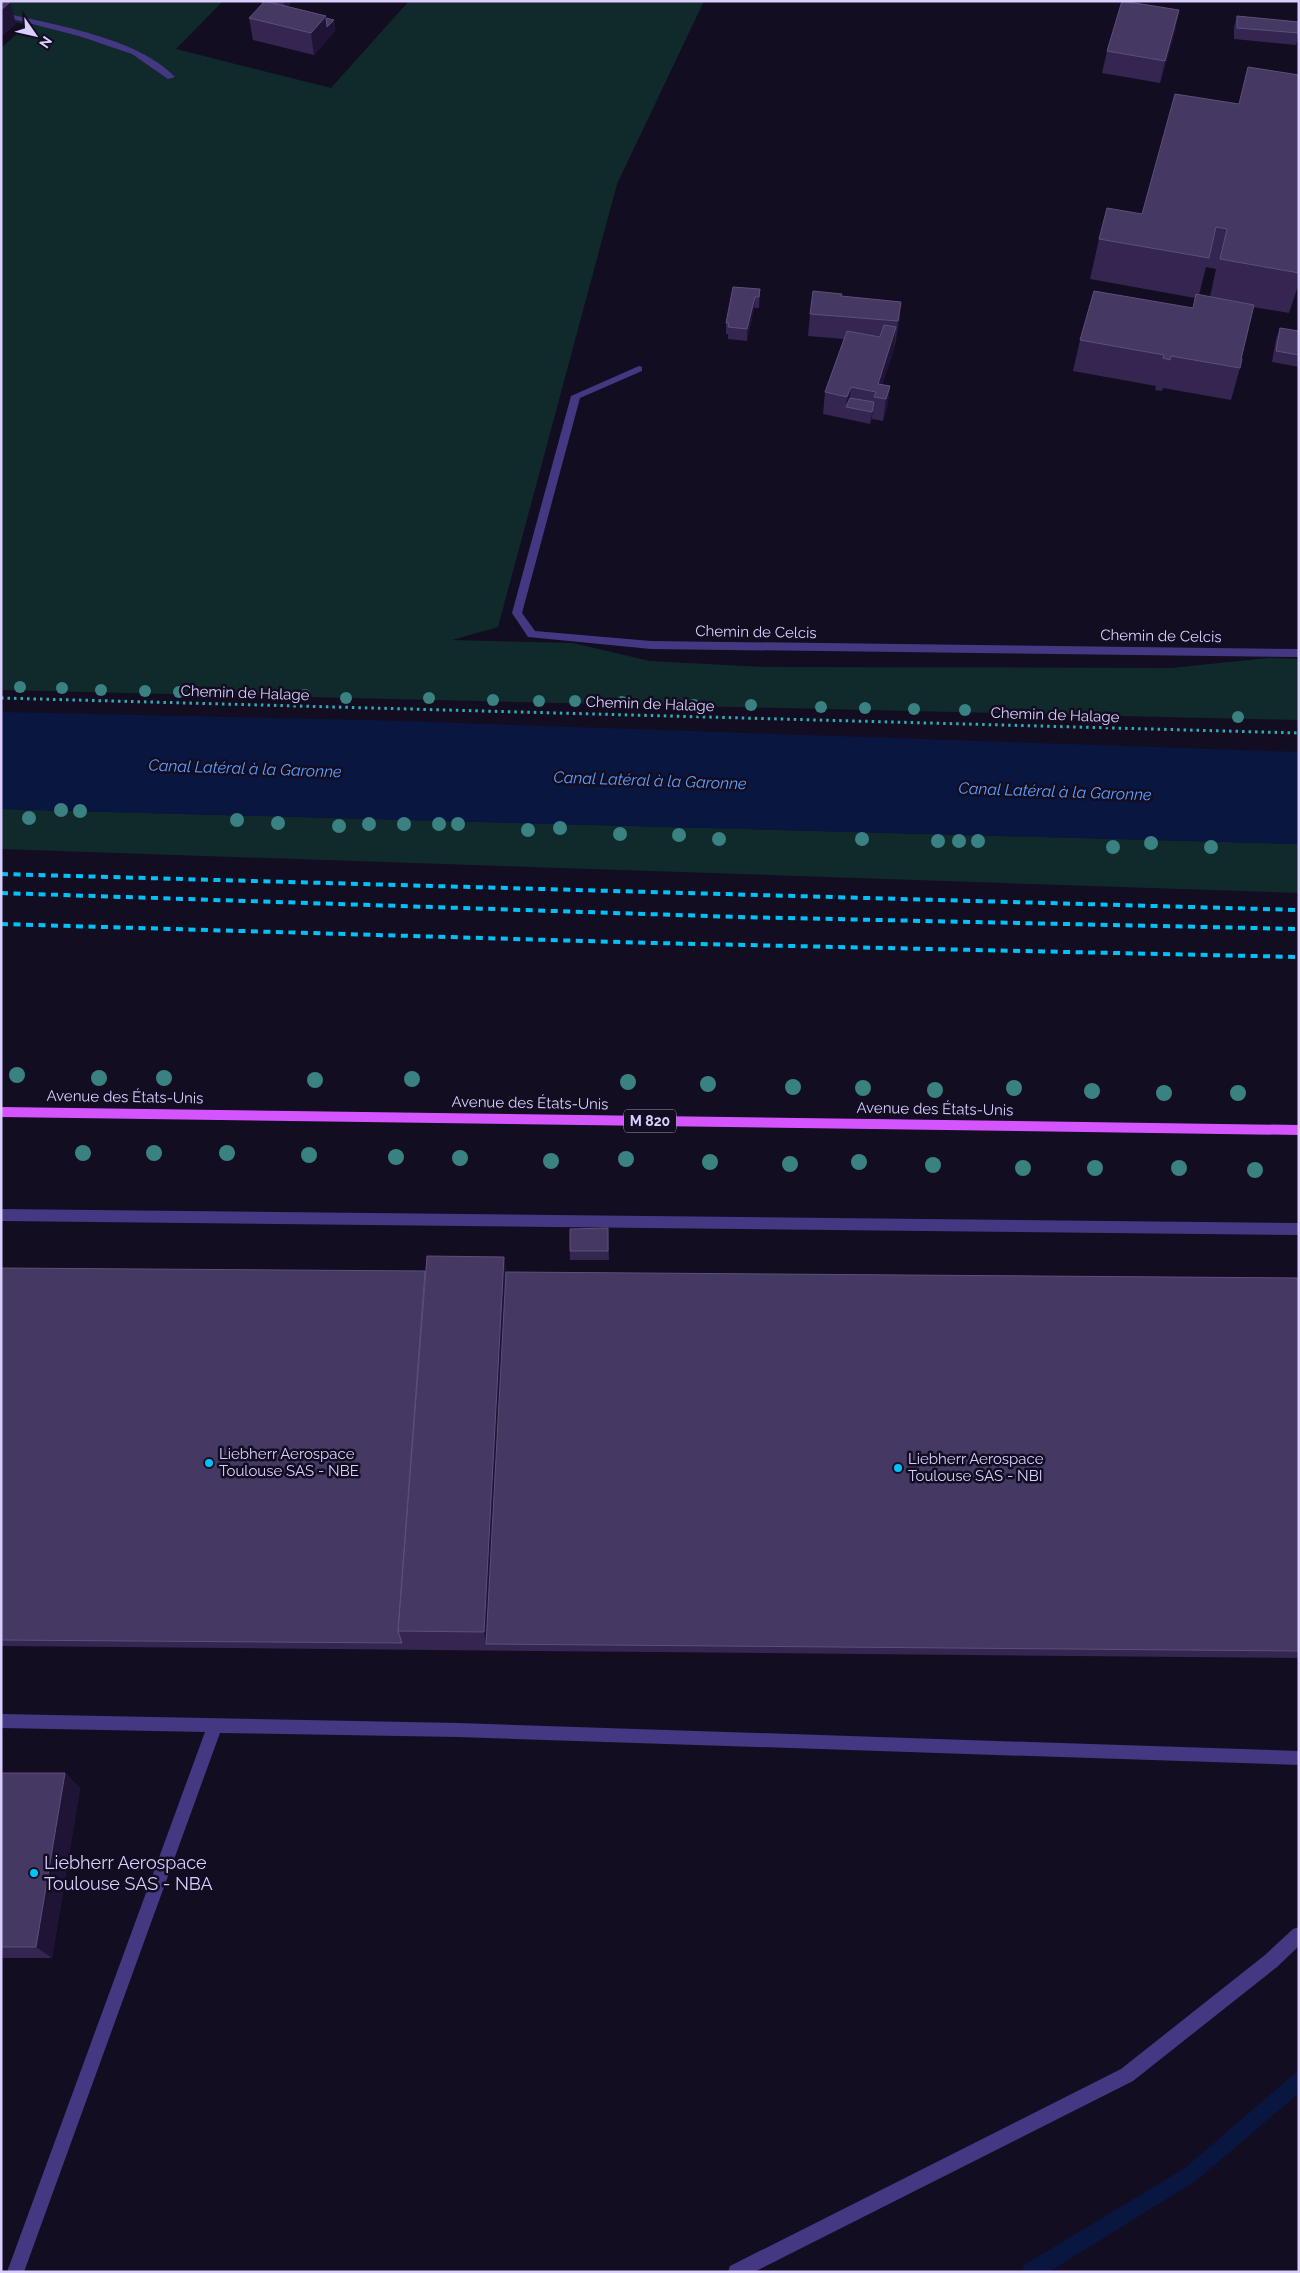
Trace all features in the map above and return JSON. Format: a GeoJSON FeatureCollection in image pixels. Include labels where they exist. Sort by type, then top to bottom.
{"type":"FeatureCollection","features":[{"type":"Feature","properties":{"kind":"main road","name":"Avenue des États-Unis"},"geometry":{"type":"LineString","coordinates":[[1,1112],[1299,1130]]}},
{"type":"Feature","properties":{"kind":"street"},"geometry":{"type":"LineString","coordinates":[[1,14],[82,34],[135,52],[171,77]]}},
{"type":"Feature","properties":{"kind":"street","name":"Chemin de Celcis"},"geometry":{"type":"LineString","coordinates":[[639,370],[576,396],[518,613],[532,634],[651,645],[1299,653]]}},
{"type":"Feature","properties":{"kind":"street"},"geometry":{"type":"LineString","coordinates":[[1,1215],[1299,1229]]}},
{"type":"Feature","properties":{"kind":"street"},"geometry":{"type":"LineString","coordinates":[[1,1721],[458,1730],[1299,1758]]}},
{"type":"Feature","properties":{"kind":"street"},"geometry":{"type":"LineString","coordinates":[[15,2272],[215,1725]]}},
{"type":"Feature","properties":{"kind":"street"},"geometry":{"type":"LineString","coordinates":[[736,2272],[1127,2075],[1272,1961],[1299,1935]]}},
{"type":"Feature","properties":{"kind":"path","name":"Chemin de Halage"},"geometry":{"type":"LineString","coordinates":[[1,698],[1299,733]]}},
{"type":"Feature","properties":{"kind":"green space"},"geometry":{"type":"Polygon","coordinates":[[[1,1],[223,1],[176,49],[331,88],[409,1],[704,1],[617,184],[498,627],[452,640],[573,643],[650,661],[766,667],[1171,668],[1268,658],[1299,659],[1299,720],[1,690],[1,48],[27,25],[1,19],[1,1]]]}},
{"type":"Feature","properties":{"kind":"green space"},"geometry":{"type":"Polygon","coordinates":[[[1,809],[1299,844],[1299,893],[1,849],[1,809]]]}},
{"type":"Feature","properties":{"kind":"water","name":"Canal Latéral à la Garonne"},"geometry":{"type":"Polygon","coordinates":[[[1,712],[370,720],[1299,752],[1299,844],[1,809],[1,712]]]}},
{"type":"Feature","properties":{"kind":"building"},"geometry":{"type":"Polygon","coordinates":[[[1,1],[6,1],[10,2],[1,10],[1,1]]]}},
{"type":"Feature","properties":{"kind":"building"},"geometry":{"type":"Polygon","coordinates":[[[265,1],[326,16],[311,33],[249,18],[265,1]]]}},
{"type":"Feature","properties":{"kind":"building"},"geometry":{"type":"Polygon","coordinates":[[[1122,1],[1179,10],[1165,61],[1107,51],[1122,1]]]}},
{"type":"Feature","properties":{"kind":"building"},"geometry":{"type":"Polygon","coordinates":[[[1237,16],[1299,22],[1299,33],[1237,28],[1237,16]]]}},
{"type":"Feature","properties":{"kind":"building"},"geometry":{"type":"Polygon","coordinates":[[[326,18],[334,20],[327,27],[326,18]]]}},
{"type":"Feature","properties":{"kind":"building"},"geometry":{"type":"Polygon","coordinates":[[[1248,67],[1299,75],[1299,273],[1220,259],[1227,229],[1216,227],[1209,258],[1099,239],[1107,208],[1142,214],[1175,94],[1239,104],[1248,67]]]}},
{"type":"Feature","properties":{"kind":"building"},"geometry":{"type":"Polygon","coordinates":[[[733,287],[760,289],[759,297],[755,297],[747,329],[728,327],[729,323],[726,323],[733,287]]]}},
{"type":"Feature","properties":{"kind":"building"},"geometry":{"type":"Polygon","coordinates":[[[813,291],[901,302],[898,321],[810,314],[813,291]]]}},
{"type":"Feature","properties":{"kind":"building"},"geometry":{"type":"Polygon","coordinates":[[[1094,291],[1193,308],[1196,294],[1254,305],[1240,368],[1171,356],[1170,360],[1163,358],[1164,355],[1080,340],[1094,291]]]}},
{"type":"Feature","properties":{"kind":"building"},"geometry":{"type":"Polygon","coordinates":[[[884,325],[896,327],[878,384],[890,386],[886,399],[874,397],[876,392],[851,387],[847,397],[825,392],[847,331],[880,337],[884,325]]]}},
{"type":"Feature","properties":{"kind":"building"},"geometry":{"type":"Polygon","coordinates":[[[1280,328],[1299,331],[1299,355],[1276,351],[1280,328]]]}},
{"type":"Feature","properties":{"kind":"building"},"geometry":{"type":"Polygon","coordinates":[[[850,398],[874,402],[872,412],[846,407],[850,398]]]}},
{"type":"Feature","properties":{"kind":"building"},"geometry":{"type":"Polygon","coordinates":[[[608,1228],[608,1251],[570,1251],[570,1229],[608,1228]]]}},
{"type":"Feature","properties":{"kind":"building"},"geometry":{"type":"Polygon","coordinates":[[[427,1256],[504,1257],[484,1632],[398,1631],[427,1256]]]}},
{"type":"Feature","properties":{"kind":"building","name":"Liebherr Aerospace Toulouse SAS - NBE"},"geometry":{"type":"Polygon","coordinates":[[[1,1268],[425,1271],[398,1631],[402,1643],[1,1640],[1,1268]]]}},
{"type":"Feature","properties":{"kind":"building","name":"Liebherr Aerospace Toulouse SAS - NBI"},"geometry":{"type":"Polygon","coordinates":[[[506,1272],[1299,1278],[1299,1651],[486,1644],[506,1272]]]}},
{"type":"Feature","properties":{"kind":"building","name":"Liebherr Aerospace Toulouse SAS - NBA"},"geometry":{"type":"Polygon","coordinates":[[[1,1773],[65,1773],[36,1947],[1,1947],[1,1773]]]}},
{"type":"Feature","properties":{"kind":"waterway"},"geometry":{"type":"LineString","coordinates":[[1031,2272],[1191,2174],[1299,2081]]}},
{"type":"Feature","properties":{"kind":"railway"},"geometry":{"type":"LineString","coordinates":[[1,874],[1299,910]]}},
{"type":"Feature","properties":{"kind":"railway"},"geometry":{"type":"LineString","coordinates":[[1,893],[739,917],[1299,929]]}},
{"type":"Feature","properties":{"kind":"railway"},"geometry":{"type":"LineString","coordinates":[[1,924],[653,943],[1299,957]]}},
{"type":"Feature","properties":{"kind":"place","name":"Liebherr Aerospace Toulouse SAS - NBE"},"geometry":{"type":"Point","coordinates":[209,1463]}},
{"type":"Feature","properties":{"kind":"place","name":"Liebherr Aerospace Toulouse SAS - NBI"},"geometry":{"type":"Point","coordinates":[898,1468]}},
{"type":"Feature","properties":{"kind":"place","name":"Liebherr Aerospace Toulouse SAS - NBA"},"geometry":{"type":"Point","coordinates":[34,1873]}}]}
